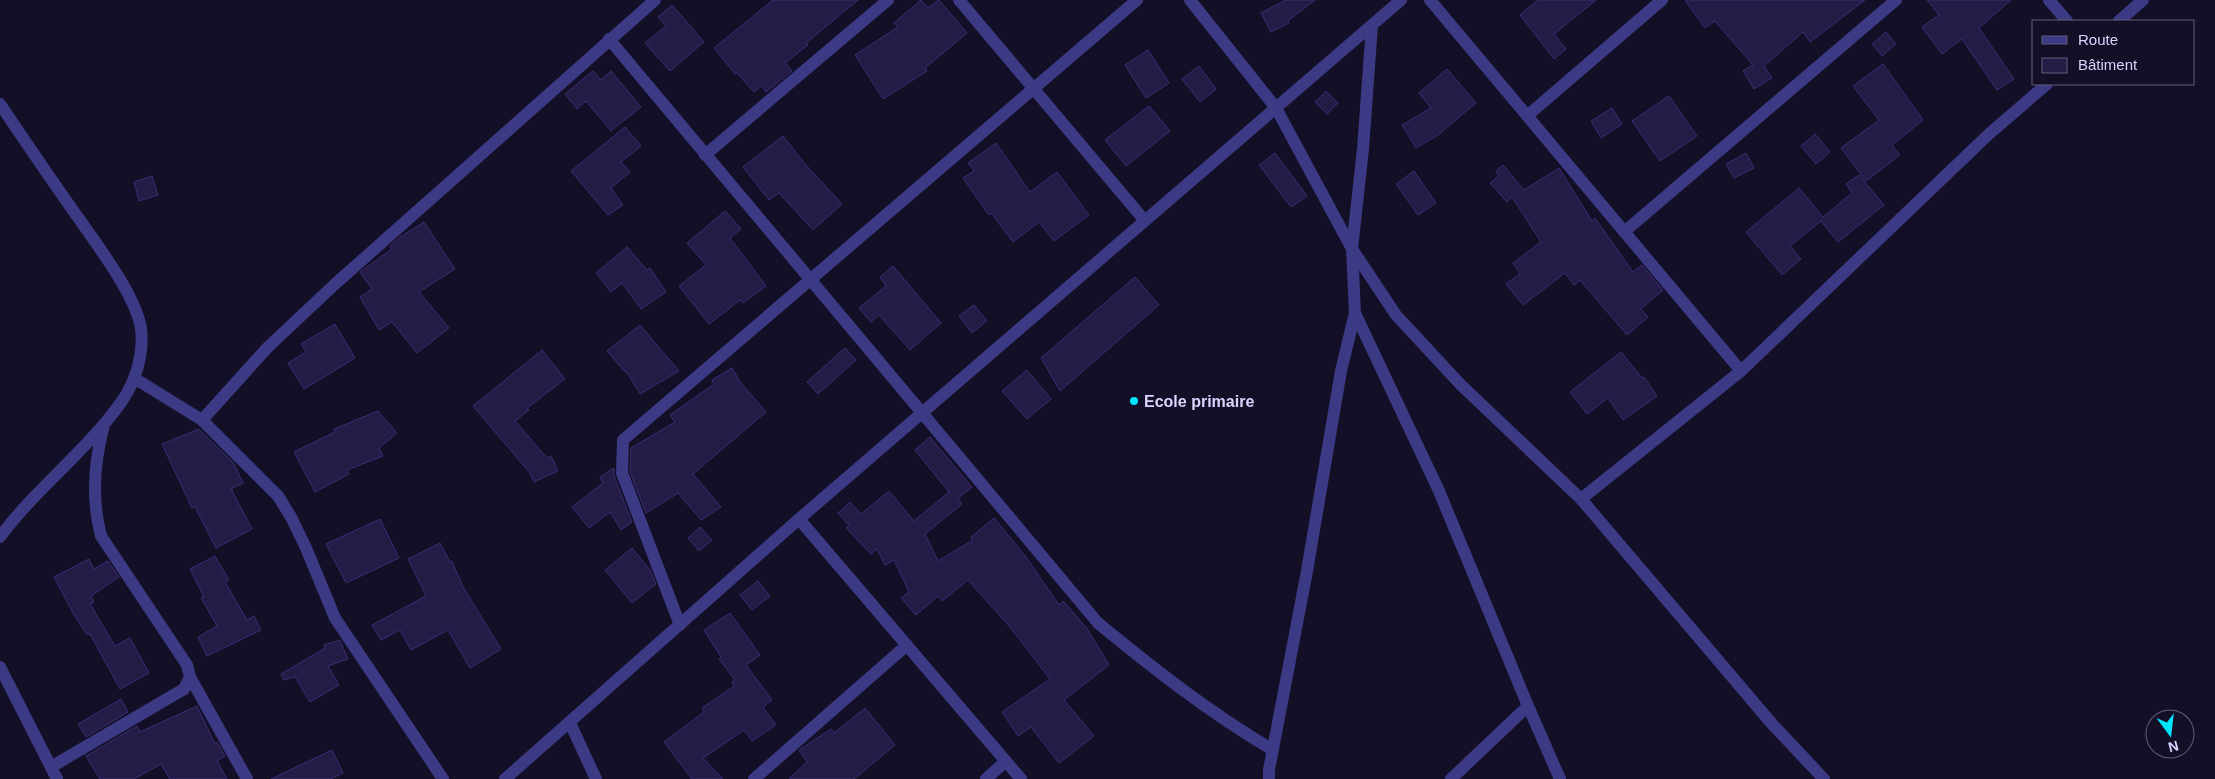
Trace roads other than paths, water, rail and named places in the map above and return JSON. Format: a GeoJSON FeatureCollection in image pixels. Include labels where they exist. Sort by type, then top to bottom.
{"type":"FeatureCollection","features":[{"type":"Feature","properties":{"kind":"street"},"geometry":{"type":"LineString","coordinates":[[202,420],[267,348],[327,291],[655,0]]}},
{"type":"Feature","properties":{"kind":"street"},"geometry":{"type":"LineString","coordinates":[[705,154],[888,0]]}},
{"type":"Feature","properties":{"kind":"street"},"geometry":{"type":"LineString","coordinates":[[959,0],[1145,221]]}},
{"type":"Feature","properties":{"kind":"street"},"geometry":{"type":"LineString","coordinates":[[680,625],[622,473],[623,440],[1137,0]]}},
{"type":"Feature","properties":{"kind":"street"},"geometry":{"type":"LineString","coordinates":[[1190,0],[1276,108],[1352,249],[1396,315],[1423,347],[1581,499],[1773,725],[1824,779]]}},
{"type":"Feature","properties":{"kind":"street"},"geometry":{"type":"LineString","coordinates":[[505,779],[799,519],[1401,0]]}},
{"type":"Feature","properties":{"kind":"street"},"geometry":{"type":"LineString","coordinates":[[1430,0],[1741,371]]}},
{"type":"Feature","properties":{"kind":"street"},"geometry":{"type":"LineString","coordinates":[[1527,116],[1662,0]]}},
{"type":"Feature","properties":{"kind":"street"},"geometry":{"type":"LineString","coordinates":[[1624,232],[1896,0]]}},
{"type":"Feature","properties":{"kind":"street"},"geometry":{"type":"LineString","coordinates":[[2049,0],[2066,20]]}},
{"type":"Feature","properties":{"kind":"street"},"geometry":{"type":"LineString","coordinates":[[2120,20],[2143,0]]}},
{"type":"Feature","properties":{"kind":"street"},"geometry":{"type":"LineString","coordinates":[[1267,776],[1307,571],[1341,370],[1355,312],[1352,249],[1363,149],[1372,25]]}},
{"type":"Feature","properties":{"kind":"street"},"geometry":{"type":"LineString","coordinates":[[609,39],[1098,623],[1182,691],[1236,728],[1273,750]]}},
{"type":"Feature","properties":{"kind":"street"},"geometry":{"type":"LineString","coordinates":[[1581,499],[1741,371],[1989,134],[2046,85]]}},
{"type":"Feature","properties":{"kind":"street"},"geometry":{"type":"LineString","coordinates":[[0,104],[106,256],[131,303],[140,328],[140,355],[134,378],[122,400],[104,422],[25,505],[0,537]]}},
{"type":"Feature","properties":{"kind":"street"},"geometry":{"type":"LineString","coordinates":[[1355,312],[1439,491],[1560,779]]}},
{"type":"Feature","properties":{"kind":"street"},"geometry":{"type":"LineString","coordinates":[[134,378],[202,420],[278,496],[292,517],[335,618],[443,779]]}},
{"type":"Feature","properties":{"kind":"street"},"geometry":{"type":"LineString","coordinates":[[104,422],[96,456],[94,493],[95,514],[101,536],[187,665],[190,677],[247,779]]}},
{"type":"Feature","properties":{"kind":"street"},"geometry":{"type":"LineString","coordinates":[[799,519],[1021,779]]}},
{"type":"Feature","properties":{"kind":"street"},"geometry":{"type":"LineString","coordinates":[[754,779],[907,645]]}},
{"type":"Feature","properties":{"kind":"street"},"geometry":{"type":"LineString","coordinates":[[0,667],[57,779]]}},
{"type":"Feature","properties":{"kind":"street"},"geometry":{"type":"LineString","coordinates":[[51,767],[184,689],[190,677]]}},
{"type":"Feature","properties":{"kind":"street"},"geometry":{"type":"LineString","coordinates":[[1451,779],[1528,706]]}},
{"type":"Feature","properties":{"kind":"street"},"geometry":{"type":"LineString","coordinates":[[570,723],[596,779]]}},
{"type":"Feature","properties":{"kind":"street"},"geometry":{"type":"LineString","coordinates":[[986,779],[1006,761]]}},
{"type":"Feature","properties":{"kind":"place","name":"Ecole primaire"},"geometry":{"type":"Point","coordinates":[1134,401]}}]}
